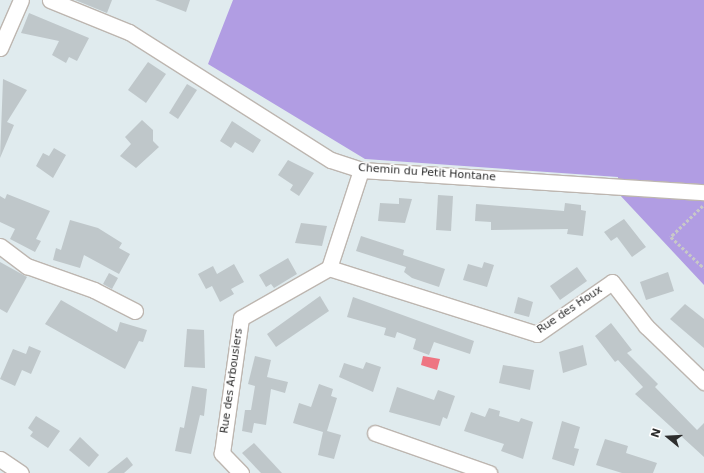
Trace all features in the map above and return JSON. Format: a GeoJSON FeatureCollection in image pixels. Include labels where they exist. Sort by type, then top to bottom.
{"type":"FeatureCollection","features":[{"type":"Feature","properties":{"kind":"street"},"geometry":{"type":"LineString","coordinates":[[0,48],[21,0]]}},
{"type":"Feature","properties":{"kind":"street","name":"Chemin du Petit Hontane"},"geometry":{"type":"LineString","coordinates":[[50,0],[129,32],[331,160],[361,170],[704,192]]}},
{"type":"Feature","properties":{"kind":"street"},"geometry":{"type":"LineString","coordinates":[[329,268],[361,170]]}},
{"type":"Feature","properties":{"kind":"street"},"geometry":{"type":"LineString","coordinates":[[0,246],[27,266],[94,290],[135,312]]}},
{"type":"Feature","properties":{"kind":"street","name":"Rue des Houx"},"geometry":{"type":"LineString","coordinates":[[329,268],[537,334],[612,282],[646,326],[704,382]]}},
{"type":"Feature","properties":{"kind":"street","name":"Rue des Arbousiers"},"geometry":{"type":"LineString","coordinates":[[241,473],[222,453],[241,318],[329,268]]}},
{"type":"Feature","properties":{"kind":"street"},"geometry":{"type":"LineString","coordinates":[[375,433],[489,473]]}},
{"type":"Feature","properties":{"kind":"street"},"geometry":{"type":"LineString","coordinates":[[0,459],[21,473]]}},
{"type":"Feature","properties":{"kind":"path"},"geometry":{"type":"LineString","coordinates":[[704,205],[672,237],[704,268]]}},
{"type":"Feature","properties":{"kind":"shaded area"},"geometry":{"type":"Polygon","coordinates":[[[233,0],[704,0],[704,285],[618,193],[618,177],[365,159],[208,64],[233,0]]]}},
{"type":"Feature","properties":{"kind":"shaded area"},"geometry":{"type":"Polygon","coordinates":[[[423,356],[440,359],[437,370],[421,365],[423,356]]]}},
{"type":"Feature","properties":{"kind":"building"},"geometry":{"type":"Polygon","coordinates":[[[75,0],[112,0],[107,13],[75,0]]]}},
{"type":"Feature","properties":{"kind":"building"},"geometry":{"type":"Polygon","coordinates":[[[155,0],[190,0],[186,12],[155,0]]]}},
{"type":"Feature","properties":{"kind":"building"},"geometry":{"type":"Polygon","coordinates":[[[29,13],[89,38],[77,61],[69,57],[66,63],[52,55],[59,41],[21,33],[29,13]]]}},
{"type":"Feature","properties":{"kind":"building"},"geometry":{"type":"Polygon","coordinates":[[[148,62],[166,74],[146,103],[128,90],[148,62]]]}},
{"type":"Feature","properties":{"kind":"building"},"geometry":{"type":"Polygon","coordinates":[[[3,79],[27,90],[7,122],[14,125],[0,158],[3,79]]]}},
{"type":"Feature","properties":{"kind":"building"},"geometry":{"type":"Polygon","coordinates":[[[187,84],[197,90],[178,119],[169,113],[187,84]]]}},
{"type":"Feature","properties":{"kind":"building"},"geometry":{"type":"Polygon","coordinates":[[[142,120],[153,130],[153,141],[159,147],[136,168],[120,156],[131,144],[125,137],[142,120]]]}},
{"type":"Feature","properties":{"kind":"building"},"geometry":{"type":"Polygon","coordinates":[[[232,121],[261,140],[253,153],[235,142],[231,148],[220,141],[232,121]]]}},
{"type":"Feature","properties":{"kind":"building"},"geometry":{"type":"Polygon","coordinates":[[[54,148],[66,155],[53,178],[36,166],[43,153],[49,156],[54,148]]]}},
{"type":"Feature","properties":{"kind":"building"},"geometry":{"type":"Polygon","coordinates":[[[288,160],[314,173],[299,196],[290,190],[293,185],[278,175],[288,160]]]}},
{"type":"Feature","properties":{"kind":"building"},"geometry":{"type":"Polygon","coordinates":[[[7,194],[50,211],[36,239],[41,241],[35,252],[10,239],[15,229],[0,222],[0,196],[5,199],[7,194]]]}},
{"type":"Feature","properties":{"kind":"building"},"geometry":{"type":"Polygon","coordinates":[[[438,195],[453,196],[451,231],[436,230],[438,195]]]}},
{"type":"Feature","properties":{"kind":"building"},"geometry":{"type":"Polygon","coordinates":[[[399,198],[412,199],[405,223],[378,221],[380,203],[399,204],[399,198]]]}},
{"type":"Feature","properties":{"kind":"building"},"geometry":{"type":"Polygon","coordinates":[[[565,203],[581,205],[581,210],[586,211],[583,236],[567,234],[568,229],[491,230],[491,222],[475,221],[476,204],[564,211],[565,203]]]}},
{"type":"Feature","properties":{"kind":"building"},"geometry":{"type":"Polygon","coordinates":[[[624,219],[646,247],[632,257],[617,237],[611,241],[604,232],[624,219]]]}},
{"type":"Feature","properties":{"kind":"building"},"geometry":{"type":"Polygon","coordinates":[[[70,220],[98,228],[122,243],[119,248],[130,254],[119,274],[84,255],[80,268],[53,260],[56,248],[61,250],[70,220]]]}},
{"type":"Feature","properties":{"kind":"building"},"geometry":{"type":"Polygon","coordinates":[[[301,223],[327,226],[322,246],[295,243],[301,223]]]}},
{"type":"Feature","properties":{"kind":"building"},"geometry":{"type":"Polygon","coordinates":[[[361,236],[404,250],[403,255],[445,269],[439,287],[412,278],[404,272],[406,267],[356,251],[361,236]]]}},
{"type":"Feature","properties":{"kind":"building"},"geometry":{"type":"Polygon","coordinates":[[[288,258],[297,274],[274,288],[271,284],[266,287],[259,275],[288,258]]]}},
{"type":"Feature","properties":{"kind":"building"},"geometry":{"type":"Polygon","coordinates":[[[0,262],[27,277],[7,313],[0,309],[0,262]]]}},
{"type":"Feature","properties":{"kind":"building"},"geometry":{"type":"Polygon","coordinates":[[[484,262],[494,265],[487,287],[463,280],[468,264],[482,268],[484,262]]]}},
{"type":"Feature","properties":{"kind":"building"},"geometry":{"type":"Polygon","coordinates":[[[234,264],[244,282],[231,289],[234,294],[220,302],[212,286],[206,289],[198,274],[213,266],[217,274],[234,264]]]}},
{"type":"Feature","properties":{"kind":"building"},"geometry":{"type":"Polygon","coordinates":[[[577,267],[587,281],[560,300],[550,286],[577,267]]]}},
{"type":"Feature","properties":{"kind":"building"},"geometry":{"type":"Polygon","coordinates":[[[668,272],[674,291],[646,300],[640,282],[668,272]]]}},
{"type":"Feature","properties":{"kind":"building"},"geometry":{"type":"Polygon","coordinates":[[[109,273],[118,278],[112,289],[103,284],[109,273]]]}},
{"type":"Feature","properties":{"kind":"building"},"geometry":{"type":"Polygon","coordinates":[[[320,296],[329,311],[276,347],[267,334],[320,296]]]}},
{"type":"Feature","properties":{"kind":"building"},"geometry":{"type":"Polygon","coordinates":[[[353,297],[474,341],[470,354],[434,342],[429,355],[413,349],[416,339],[397,332],[395,338],[384,335],[386,328],[347,317],[353,297]]]}},
{"type":"Feature","properties":{"kind":"building"},"geometry":{"type":"Polygon","coordinates":[[[518,297],[533,302],[529,317],[514,313],[518,297]]]}},
{"type":"Feature","properties":{"kind":"building"},"geometry":{"type":"Polygon","coordinates":[[[61,300],[117,332],[120,322],[147,330],[143,342],[139,341],[125,369],[45,324],[61,300]]]}},
{"type":"Feature","properties":{"kind":"building"},"geometry":{"type":"Polygon","coordinates":[[[685,304],[704,319],[704,348],[670,319],[685,304]]]}},
{"type":"Feature","properties":{"kind":"building"},"geometry":{"type":"Polygon","coordinates":[[[611,323],[632,350],[627,353],[658,384],[655,387],[697,430],[704,423],[704,457],[635,394],[643,387],[618,360],[615,362],[595,336],[611,323]]]}},
{"type":"Feature","properties":{"kind":"building"},"geometry":{"type":"Polygon","coordinates":[[[187,329],[204,330],[205,368],[184,367],[187,329]]]}},
{"type":"Feature","properties":{"kind":"building"},"geometry":{"type":"Polygon","coordinates":[[[583,345],[587,365],[563,373],[559,352],[583,345]]]}},
{"type":"Feature","properties":{"kind":"building"},"geometry":{"type":"Polygon","coordinates":[[[29,346],[41,351],[31,374],[22,370],[15,386],[0,379],[13,349],[26,354],[29,346]]]}},
{"type":"Feature","properties":{"kind":"building"},"geometry":{"type":"Polygon","coordinates":[[[255,356],[271,360],[267,377],[288,382],[285,393],[271,389],[266,425],[254,423],[252,433],[242,431],[245,410],[251,410],[255,386],[248,384],[255,356]]]}},
{"type":"Feature","properties":{"kind":"building"},"geometry":{"type":"Polygon","coordinates":[[[366,362],[381,367],[373,392],[339,377],[344,363],[363,369],[366,362]]]}},
{"type":"Feature","properties":{"kind":"building"},"geometry":{"type":"Polygon","coordinates":[[[503,365],[534,370],[530,390],[499,383],[503,365]]]}},
{"type":"Feature","properties":{"kind":"building"},"geometry":{"type":"Polygon","coordinates":[[[319,384],[333,389],[331,396],[337,398],[327,431],[341,435],[334,459],[318,455],[323,432],[293,423],[299,403],[311,407],[319,384]]]}},
{"type":"Feature","properties":{"kind":"building"},"geometry":{"type":"Polygon","coordinates":[[[192,386],[207,389],[204,416],[200,415],[191,454],[175,451],[180,427],[184,428],[192,386]]]}},
{"type":"Feature","properties":{"kind":"building"},"geometry":{"type":"Polygon","coordinates":[[[397,387],[434,400],[438,390],[455,396],[447,419],[443,417],[440,426],[389,412],[397,387]]]}},
{"type":"Feature","properties":{"kind":"building"},"geometry":{"type":"Polygon","coordinates":[[[489,408],[500,411],[499,416],[519,422],[521,418],[533,422],[523,459],[501,451],[504,444],[464,431],[471,412],[485,417],[489,408]]]}},
{"type":"Feature","properties":{"kind":"building"},"geometry":{"type":"Polygon","coordinates":[[[36,416],[60,431],[48,448],[30,436],[33,432],[28,428],[36,416]]]}},
{"type":"Feature","properties":{"kind":"building"},"geometry":{"type":"Polygon","coordinates":[[[562,421],[580,427],[574,448],[579,449],[574,466],[552,459],[562,421]]]}},
{"type":"Feature","properties":{"kind":"building"},"geometry":{"type":"Polygon","coordinates":[[[80,437],[99,455],[89,467],[69,450],[80,437]]]}},
{"type":"Feature","properties":{"kind":"building"},"geometry":{"type":"Polygon","coordinates":[[[605,439],[628,446],[626,453],[657,463],[653,473],[622,473],[596,465],[605,439]]]}},
{"type":"Feature","properties":{"kind":"building"},"geometry":{"type":"Polygon","coordinates":[[[254,443],[282,473],[261,473],[242,453],[254,443]]]}},
{"type":"Feature","properties":{"kind":"building"},"geometry":{"type":"Polygon","coordinates":[[[127,457],[133,465],[124,473],[107,473],[127,457]]]}}]}
